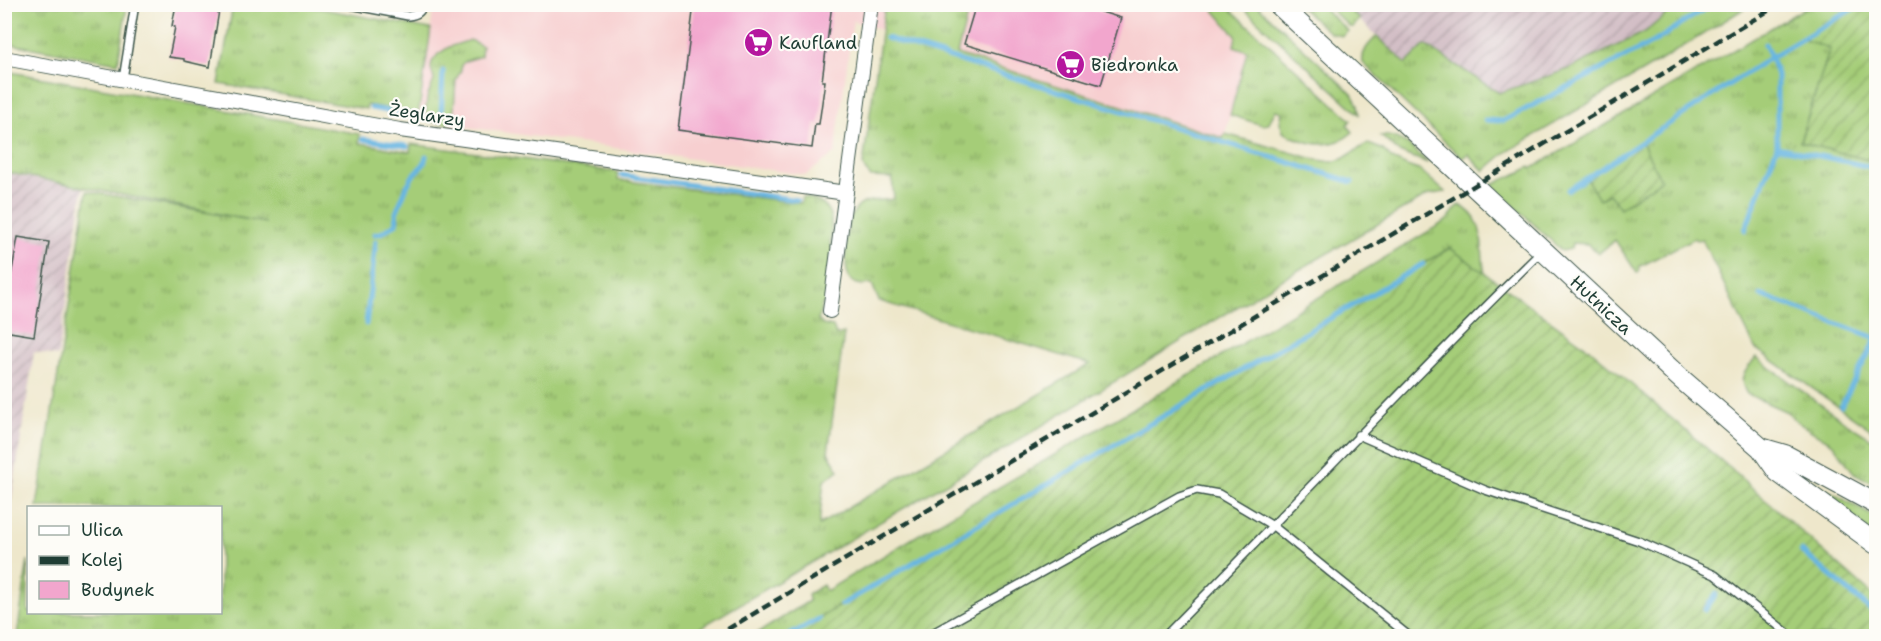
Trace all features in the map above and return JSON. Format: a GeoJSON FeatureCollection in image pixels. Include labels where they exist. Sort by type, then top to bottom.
{"type":"FeatureCollection","features":[{"type":"Feature","properties":{"kind":"main road","name":"Hutnicza"},"geometry":{"type":"LineString","coordinates":[[1278,4],[1679,377],[1761,448],[1778,472],[1876,544]]}},
{"type":"Feature","properties":{"kind":"main road","name":"Hutnicza"},"geometry":{"type":"LineString","coordinates":[[1761,448],[1785,455],[1876,504]]}},
{"type":"Feature","properties":{"kind":"street"},"geometry":{"type":"LineString","coordinates":[[830,311],[871,4]]}},
{"type":"Feature","properties":{"kind":"street","name":"Żeglarzy"},"geometry":{"type":"LineString","coordinates":[[4,58],[400,130],[846,193]]}},
{"type":"Feature","properties":{"kind":"lane"},"geometry":{"type":"LineString","coordinates":[[123,80],[135,4]]}},
{"type":"Feature","properties":{"kind":"lane"},"geometry":{"type":"LineString","coordinates":[[345,4],[408,16],[416,15],[423,9],[424,4]]}},
{"type":"Feature","properties":{"kind":"lane"},"geometry":{"type":"LineString","coordinates":[[1165,636],[1358,435],[1543,250]]}},
{"type":"Feature","properties":{"kind":"lane"},"geometry":{"type":"LineString","coordinates":[[1358,435],[1485,490],[1639,542],[1714,575],[1791,636]]}},
{"type":"Feature","properties":{"kind":"lane"},"geometry":{"type":"LineString","coordinates":[[927,636],[1179,496],[1197,490],[1219,494],[1273,526],[1409,636]]}},
{"type":"Feature","properties":{"kind":"shaded area","name":"Kaufland"},"geometry":{"type":"Polygon","coordinates":[[[434,5],[1201,5],[1212,8],[1247,51],[1224,138],[853,21],[835,153],[806,175],[417,120],[434,5]]]}},
{"type":"Feature","properties":{"kind":"shaded area"},"geometry":{"type":"Polygon","coordinates":[[[1344,5],[1678,5],[1646,32],[1568,69],[1498,93],[1425,45],[1406,64],[1344,5]]]}},
{"type":"Feature","properties":{"kind":"shaded area"},"geometry":{"type":"Polygon","coordinates":[[[5,173],[83,188],[58,356],[34,352],[5,543],[5,173]]]}},
{"type":"Feature","properties":{"kind":"green space"},"geometry":{"type":"Polygon","coordinates":[[[4,5],[127,5],[118,63],[5,43],[4,5]]]}},
{"type":"Feature","properties":{"kind":"green space"},"geometry":{"type":"Polygon","coordinates":[[[233,5],[301,5],[431,29],[418,117],[415,117],[415,113],[367,105],[366,109],[219,84],[233,5]]]}},
{"type":"Feature","properties":{"kind":"green space"},"geometry":{"type":"Polygon","coordinates":[[[885,5],[970,5],[957,54],[1223,138],[1225,134],[1318,160],[1333,162],[1369,144],[1383,150],[1392,159],[1421,171],[1445,192],[1428,195],[1278,282],[979,464],[686,636],[17,636],[27,567],[27,614],[222,614],[222,506],[37,506],[87,191],[266,223],[5,172],[4,71],[360,134],[359,143],[410,152],[411,144],[617,172],[618,180],[801,203],[802,197],[813,199],[826,207],[829,213],[831,219],[830,245],[833,246],[826,302],[822,305],[818,320],[823,325],[833,327],[836,335],[844,333],[828,452],[839,470],[824,481],[819,525],[1090,364],[879,301],[872,284],[863,285],[852,281],[846,267],[847,232],[851,216],[858,207],[866,202],[894,199],[892,178],[871,177],[863,165],[885,5]]]}},
{"type":"Feature","properties":{"kind":"green space"},"geometry":{"type":"Polygon","coordinates":[[[1201,5],[1226,5],[1351,120],[1347,125],[1353,132],[1337,142],[1310,143],[1283,132],[1280,122],[1282,112],[1276,110],[1268,124],[1262,125],[1230,115],[1247,51],[1234,46],[1236,36],[1212,8],[1201,5]]]}},
{"type":"Feature","properties":{"kind":"green space"},"geometry":{"type":"Polygon","coordinates":[[[1240,5],[1257,5],[1352,94],[1358,105],[1359,114],[1240,5]]]}},
{"type":"Feature","properties":{"kind":"green space"},"geometry":{"type":"Polygon","coordinates":[[[1298,5],[1320,5],[1348,31],[1342,36],[1330,33],[1298,5]]]}},
{"type":"Feature","properties":{"kind":"green space"},"geometry":{"type":"Polygon","coordinates":[[[1326,5],[1344,5],[1360,19],[1353,27],[1350,27],[1326,5]]]}},
{"type":"Feature","properties":{"kind":"green space"},"geometry":{"type":"Polygon","coordinates":[[[1678,5],[1750,5],[1505,153],[1484,171],[1468,154],[1462,158],[1363,63],[1364,51],[1377,36],[1406,64],[1425,45],[1499,93],[1569,69],[1645,32],[1678,5]]]}},
{"type":"Feature","properties":{"kind":"green space"},"geometry":{"type":"Polygon","coordinates":[[[1810,5],[1863,5],[1803,39],[1830,49],[1800,141],[1876,162],[1876,433],[1755,348],[1702,239],[1694,238],[1639,267],[1640,271],[1637,273],[1615,240],[1599,253],[1588,244],[1572,243],[1571,249],[1562,251],[1492,185],[1530,167],[1531,169],[1810,5]]]}},
{"type":"Feature","properties":{"kind":"green space"},"geometry":{"type":"Polygon","coordinates":[[[1863,5],[1876,5],[1876,162],[1800,142],[1830,49],[1802,39],[1863,5]]]}},
{"type":"Feature","properties":{"kind":"green space"},"geometry":{"type":"Polygon","coordinates":[[[470,40],[482,46],[481,56],[461,65],[456,80],[454,109],[449,124],[425,121],[427,98],[434,80],[432,62],[438,54],[449,47],[470,40]]]}},
{"type":"Feature","properties":{"kind":"green space"},"geometry":{"type":"Polygon","coordinates":[[[1381,136],[1401,140],[1428,163],[1399,152],[1381,136]]]}},
{"type":"Feature","properties":{"kind":"green space"},"geometry":{"type":"Polygon","coordinates":[[[1642,142],[1661,180],[1620,208],[1609,194],[1599,200],[1587,179],[1642,142]]]}},
{"type":"Feature","properties":{"kind":"green space"},"geometry":{"type":"Polygon","coordinates":[[[1459,205],[1468,211],[1478,226],[1481,234],[1485,274],[1450,248],[788,636],[753,636],[809,601],[808,594],[823,585],[826,591],[1153,397],[1446,221],[1459,205]]]}},
{"type":"Feature","properties":{"kind":"green space"},"geometry":{"type":"Polygon","coordinates":[[[1450,248],[1591,350],[1731,469],[1876,598],[1876,636],[788,636],[1450,248]]]}},
{"type":"Feature","properties":{"kind":"green space"},"geometry":{"type":"Polygon","coordinates":[[[1756,357],[1846,423],[1876,442],[1876,485],[1854,473],[1833,444],[1800,424],[1787,412],[1747,394],[1743,379],[1756,357]]]}},
{"type":"Feature","properties":{"kind":"green space"},"geometry":{"type":"Polygon","coordinates":[[[1789,468],[1876,518],[1876,537],[1840,511],[1789,468]]]}},
{"type":"Feature","properties":{"kind":"building"},"geometry":{"type":"Polygon","coordinates":[[[176,4],[220,4],[210,67],[169,57],[175,27],[172,26],[176,4]]]}},
{"type":"Feature","properties":{"kind":"building","name":"Kaufland"},"geometry":{"type":"Polygon","coordinates":[[[694,4],[832,4],[822,81],[825,81],[819,124],[815,124],[812,148],[678,130],[694,4]]]}},
{"type":"Feature","properties":{"kind":"building","name":"Biedronka"},"geometry":{"type":"Polygon","coordinates":[[[976,4],[1075,4],[1121,18],[1101,85],[964,44],[976,4]]]}},
{"type":"Feature","properties":{"kind":"building"},"geometry":{"type":"Polygon","coordinates":[[[18,237],[49,242],[34,336],[4,331],[4,315],[18,237]]]}},
{"type":"Feature","properties":{"kind":"waterway"},"geometry":{"type":"LineString","coordinates":[[1485,120],[1503,121],[1657,40],[1712,4]]}},
{"type":"Feature","properties":{"kind":"waterway"},"geometry":{"type":"LineString","coordinates":[[1745,230],[1777,147],[1777,75],[1771,57],[1861,4]]}},
{"type":"Feature","properties":{"kind":"waterway"},"geometry":{"type":"LineString","coordinates":[[886,38],[1352,182]]}},
{"type":"Feature","properties":{"kind":"waterway"},"geometry":{"type":"LineString","coordinates":[[1568,190],[1771,57],[1765,44]]}},
{"type":"Feature","properties":{"kind":"waterway"},"geometry":{"type":"LineString","coordinates":[[441,117],[443,71]]}},
{"type":"Feature","properties":{"kind":"waterway"},"geometry":{"type":"LineString","coordinates":[[371,108],[412,115]]}},
{"type":"Feature","properties":{"kind":"waterway"},"geometry":{"type":"LineString","coordinates":[[363,139],[407,146]]}},
{"type":"Feature","properties":{"kind":"waterway"},"geometry":{"type":"LineString","coordinates":[[1777,147],[1876,168]]}},
{"type":"Feature","properties":{"kind":"waterway"},"geometry":{"type":"LineString","coordinates":[[375,234],[397,223],[396,213],[407,186],[424,164],[426,156]]}},
{"type":"Feature","properties":{"kind":"waterway"},"geometry":{"type":"LineString","coordinates":[[621,175],[797,200]]}},
{"type":"Feature","properties":{"kind":"waterway"},"geometry":{"type":"LineString","coordinates":[[366,324],[376,241]]}},
{"type":"Feature","properties":{"kind":"waterway"},"geometry":{"type":"LineString","coordinates":[[841,605],[1423,264]]}},
{"type":"Feature","properties":{"kind":"waterway"},"geometry":{"type":"LineString","coordinates":[[1761,295],[1876,338]]}},
{"type":"Feature","properties":{"kind":"waterway"},"geometry":{"type":"LineString","coordinates":[[1841,406],[1876,339]]}},
{"type":"Feature","properties":{"kind":"waterway"},"geometry":{"type":"LineString","coordinates":[[1801,551],[1876,614]]}},
{"type":"Feature","properties":{"kind":"waterway"},"geometry":{"type":"LineString","coordinates":[[1705,610],[1716,594]]}},
{"type":"Feature","properties":{"kind":"waterway"},"geometry":{"type":"LineString","coordinates":[[788,636],[819,619]]}},
{"type":"Feature","properties":{"kind":"railway"},"geometry":{"type":"LineString","coordinates":[[716,636],[1780,4]]}},
{"type":"Feature","properties":{"kind":"place","name":"Kaufland"},"geometry":{"type":"Point","coordinates":[758,43]}},
{"type":"Feature","properties":{"kind":"place","name":"Biedronka"},"geometry":{"type":"Point","coordinates":[1070,65]}}]}
